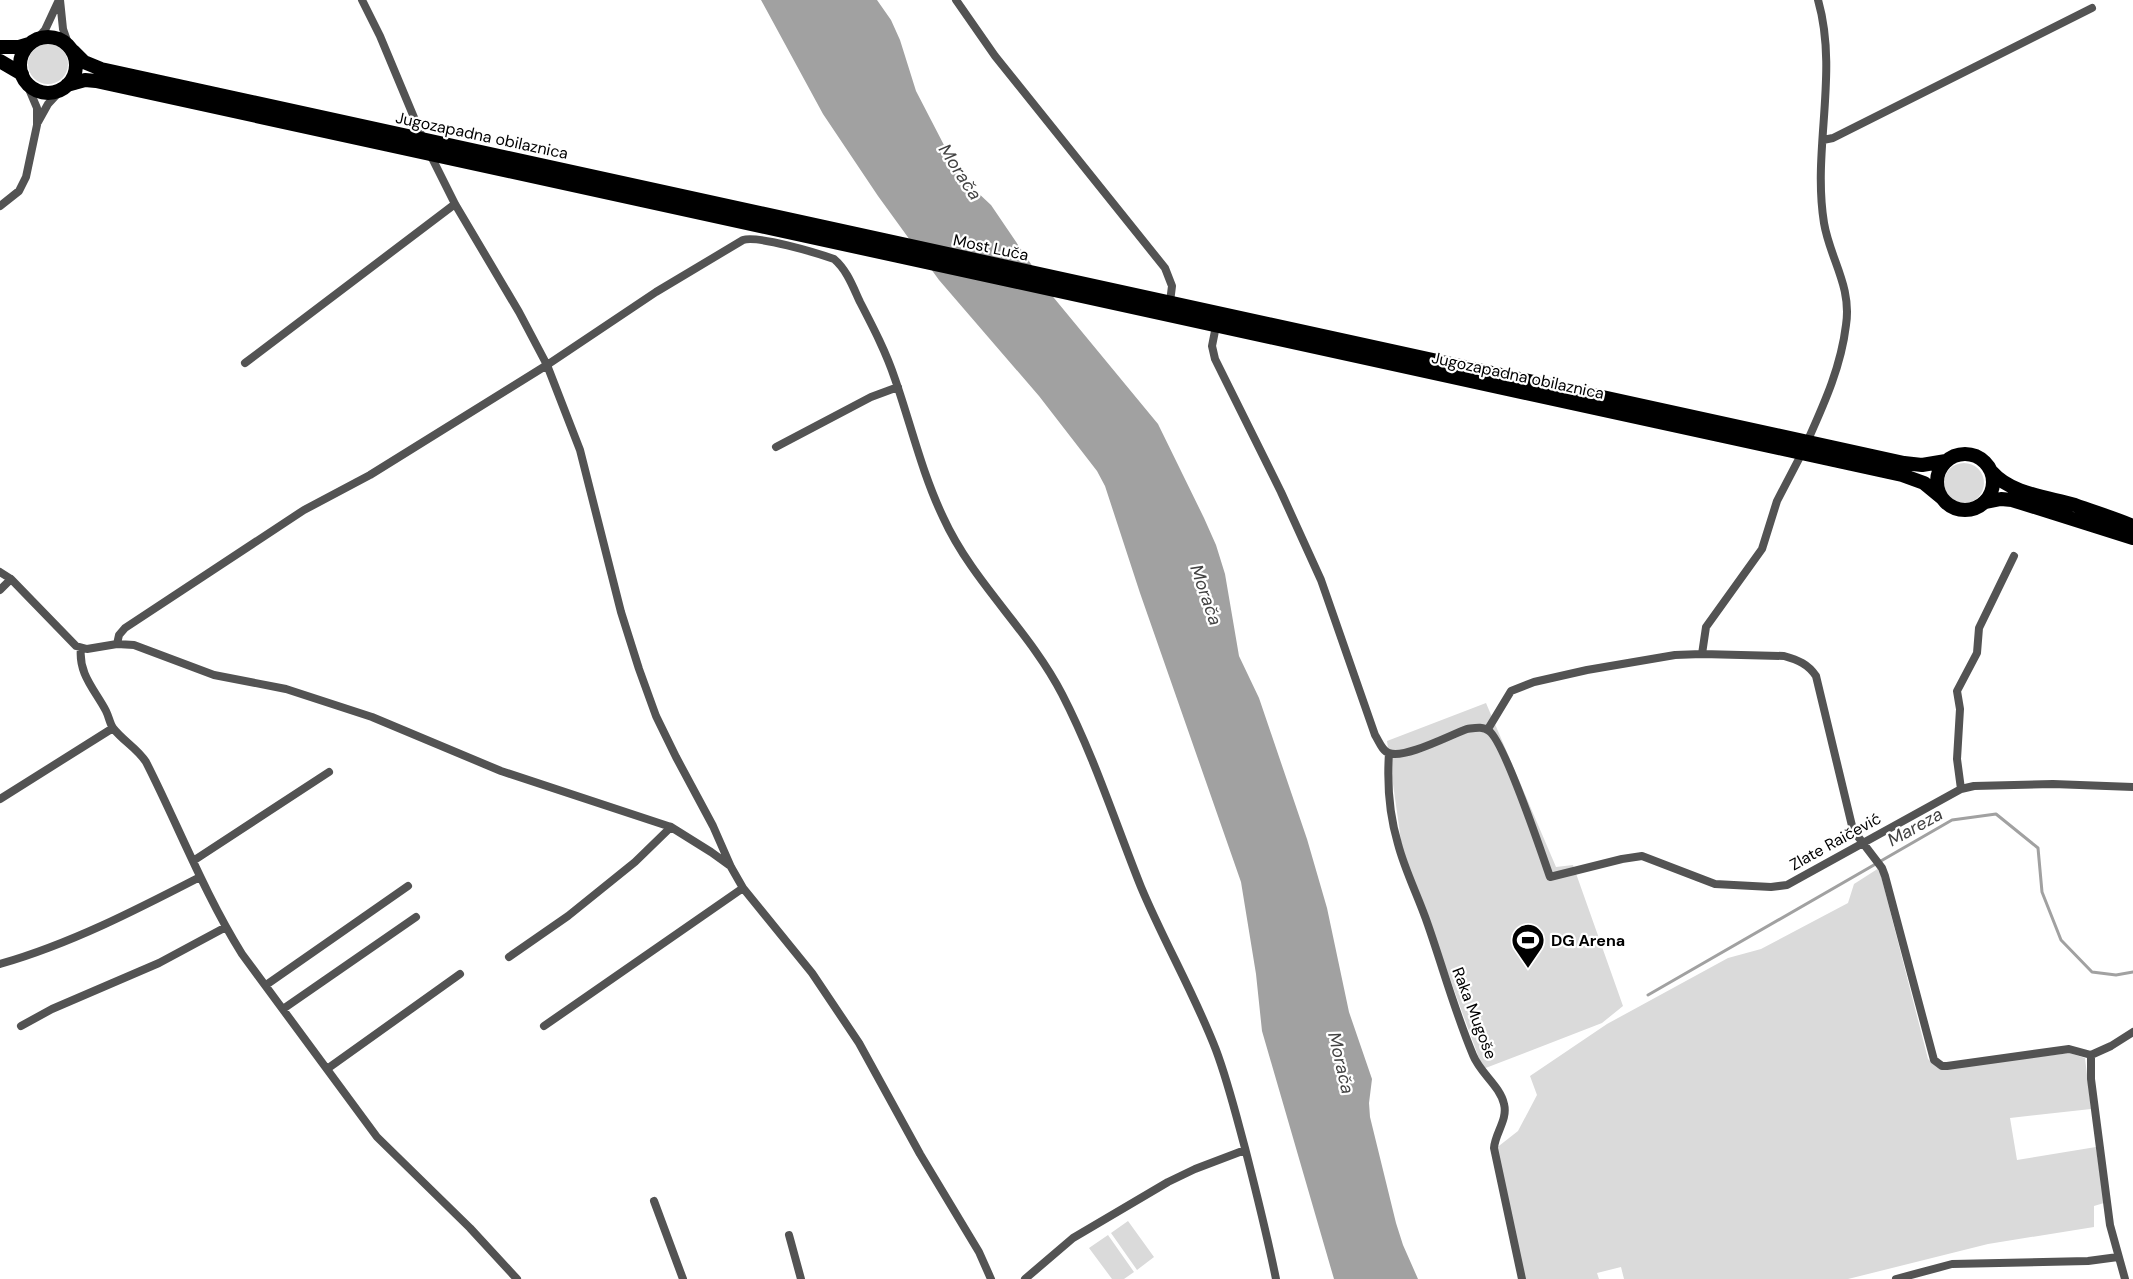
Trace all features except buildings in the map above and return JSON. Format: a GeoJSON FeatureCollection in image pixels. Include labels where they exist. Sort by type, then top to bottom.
{"type":"FeatureCollection","features":[{"type":"Feature","properties":{"kind":"main road"},"geometry":{"type":"LineString","coordinates":[[0,47],[19,47],[44,37],[54,37],[71,49],[76,60],[76,69],[73,78],[64,88],[42,92],[33,88],[24,78],[0,61]]}},
{"type":"Feature","properties":{"kind":"main road"},"geometry":{"type":"LineString","coordinates":[[24,78],[21,58],[32,42]]}},
{"type":"Feature","properties":{"kind":"main road","name":"Jugozapadna obilaznica"},"geometry":{"type":"LineString","coordinates":[[71,49],[84,62],[101,69],[423,139],[887,248]]}},
{"type":"Feature","properties":{"kind":"main road","name":"Jugozapadna obilaznica"},"geometry":{"type":"LineString","coordinates":[[64,88],[85,80],[96,81],[430,154],[887,248]]}},
{"type":"Feature","properties":{"kind":"main road","name":"Most Luča"},"geometry":{"type":"LineString","coordinates":[[887,248],[1085,290]]}},
{"type":"Feature","properties":{"kind":"main road","name":"Jugozapadna obilaznica"},"geometry":{"type":"LineString","coordinates":[[1085,290],[1170,302],[1804,448],[1902,475],[1924,483],[1941,497]]}},
{"type":"Feature","properties":{"kind":"main road","name":"Jugozapadna obilaznica"},"geometry":{"type":"LineString","coordinates":[[1085,290],[1216,326],[1804,448],[1913,464],[1946,461]]}},
{"type":"Feature","properties":{"kind":"main road"},"geometry":{"type":"LineString","coordinates":[[2133,526],[2103,514],[2005,483],[1992,472],[1987,463],[1973,455],[1957,455],[1946,461],[1937,478],[1937,488],[1941,497],[1959,510],[1974,509],[1995,500],[2012,500],[2133,538]]}},
{"type":"Feature","properties":{"kind":"main road"},"geometry":{"type":"LineString","coordinates":[[1986,502],[1993,488],[1992,472]]}},
{"type":"Feature","properties":{"kind":"street"},"geometry":{"type":"LineString","coordinates":[[32,42],[45,30],[59,0]]}},
{"type":"Feature","properties":{"kind":"street"},"geometry":{"type":"LineString","coordinates":[[59,0],[63,29],[71,49]]}},
{"type":"Feature","properties":{"kind":"street"},"geometry":{"type":"LineString","coordinates":[[362,0],[380,36],[423,139]]}},
{"type":"Feature","properties":{"kind":"street"},"geometry":{"type":"LineString","coordinates":[[956,0],[995,56],[1165,268],[1172,286],[1170,302]]}},
{"type":"Feature","properties":{"kind":"street"},"geometry":{"type":"LineString","coordinates":[[1702,654],[1706,627],[1762,549],[1777,501],[1826,402],[1847,324],[1840,273],[1827,238],[1824,222],[1822,170],[1826,68],[1824,23],[1818,0]]}},
{"type":"Feature","properties":{"kind":"street"},"geometry":{"type":"LineString","coordinates":[[1823,140],[1830,139],[2092,9]]}},
{"type":"Feature","properties":{"kind":"street"},"geometry":{"type":"LineString","coordinates":[[24,78],[37,108],[37,125]]}},
{"type":"Feature","properties":{"kind":"street"},"geometry":{"type":"LineString","coordinates":[[0,206],[15,195],[24,182],[37,125],[44,110],[64,88]]}},
{"type":"Feature","properties":{"kind":"street"},"geometry":{"type":"LineString","coordinates":[[430,154],[455,204],[519,312],[547,365],[580,450],[621,612],[645,687],[666,736],[713,826],[731,867],[743,888],[800,957],[859,1043],[920,1154],[979,1252],[991,1279]]}},
{"type":"Feature","properties":{"kind":"street"},"geometry":{"type":"LineString","coordinates":[[245,363],[455,204]]}},
{"type":"Feature","properties":{"kind":"street"},"geometry":{"type":"LineString","coordinates":[[117,644],[119,635],[125,628],[304,510],[370,475],[547,365],[656,292],[742,240],[752,238],[834,259],[840,264],[882,344],[941,514],[971,568],[1040,656],[1068,707],[1101,782],[1142,889],[1216,1051],[1257,1190],[1276,1279]]}},
{"type":"Feature","properties":{"kind":"street"},"geometry":{"type":"LineString","coordinates":[[1216,326],[1212,346],[1215,359],[1276,481],[1321,580],[1375,735],[1383,749],[1389,753],[1405,753],[1467,729],[1477,727],[1488,729],[1507,696],[1512,691],[1533,682],[1675,655],[1784,656],[1796,659],[1811,668],[1816,676],[1853,830],[1882,868],[1932,1055],[1937,1063],[1947,1066],[2069,1048],[2091,1055],[2133,1032]]}},
{"type":"Feature","properties":{"kind":"street"},"geometry":{"type":"LineString","coordinates":[[776,447],[871,397],[898,387]]}},
{"type":"Feature","properties":{"kind":"street"},"geometry":{"type":"LineString","coordinates":[[1961,789],[1957,759],[1960,709],[1957,691],[1977,653],[1979,628],[2014,556]]}},
{"type":"Feature","properties":{"kind":"street"},"geometry":{"type":"LineString","coordinates":[[0,572],[11,579],[76,646],[96,648],[117,644],[140,647],[214,675],[286,689],[372,717],[501,771],[671,827],[731,867]]}},
{"type":"Feature","properties":{"kind":"street"},"geometry":{"type":"LineString","coordinates":[[0,590],[11,579]]}},
{"type":"Feature","properties":{"kind":"street"},"geometry":{"type":"LineString","coordinates":[[81,648],[82,671],[106,711],[113,728],[137,750],[146,762],[200,877],[242,954],[377,1137],[470,1228],[517,1279]]}},
{"type":"Feature","properties":{"kind":"street"},"geometry":{"type":"LineString","coordinates":[[0,799],[113,728]]}},
{"type":"Feature","properties":{"kind":"street","name":"Zlate Raičević"},"geometry":{"type":"LineString","coordinates":[[1488,729],[1497,740],[1550,878],[1642,856],[1715,884],[1780,886],[1796,880],[1961,789],[1974,786],[2053,784],[2133,787]]}},
{"type":"Feature","properties":{"kind":"street","name":"Raka Mugoše"},"geometry":{"type":"LineString","coordinates":[[1389,753],[1387,775],[1398,846],[1474,1059],[1501,1096],[1504,1104],[1503,1120],[1494,1142],[1494,1148],[1522,1279]]}},
{"type":"Feature","properties":{"kind":"street"},"geometry":{"type":"LineString","coordinates":[[193,861],[329,772]]}},
{"type":"Feature","properties":{"kind":"street"},"geometry":{"type":"LineString","coordinates":[[509,957],[568,916],[635,862],[671,827]]}},
{"type":"Feature","properties":{"kind":"street"},"geometry":{"type":"LineString","coordinates":[[0,964],[24,957],[136,910],[200,877]]}},
{"type":"Feature","properties":{"kind":"street"},"geometry":{"type":"LineString","coordinates":[[266,985],[408,886]]}},
{"type":"Feature","properties":{"kind":"street"},"geometry":{"type":"LineString","coordinates":[[544,1026],[743,888]]}},
{"type":"Feature","properties":{"kind":"street"},"geometry":{"type":"LineString","coordinates":[[283,1009],[416,917]]}},
{"type":"Feature","properties":{"kind":"street"},"geometry":{"type":"LineString","coordinates":[[21,1026],[52,1009],[159,963],[226,927]]}},
{"type":"Feature","properties":{"kind":"street"},"geometry":{"type":"LineString","coordinates":[[327,1069],[460,974]]}},
{"type":"Feature","properties":{"kind":"street"},"geometry":{"type":"LineString","coordinates":[[2091,1055],[2091,1079],[2110,1225],[2125,1279]]}},
{"type":"Feature","properties":{"kind":"street"},"geometry":{"type":"LineString","coordinates":[[1024,1279],[1073,1238],[1168,1182],[1245,1150]]}},
{"type":"Feature","properties":{"kind":"street"},"geometry":{"type":"LineString","coordinates":[[654,1201],[683,1279]]}},
{"type":"Feature","properties":{"kind":"street"},"geometry":{"type":"LineString","coordinates":[[789,1234],[801,1279]]}},
{"type":"Feature","properties":{"kind":"street"},"geometry":{"type":"LineString","coordinates":[[1896,1279],[1952,1264],[2088,1261],[2118,1257]]}},
{"type":"Feature","properties":{"kind":"shaded area"},"geometry":{"type":"Polygon","coordinates":[[[48,44],[62,50],[68,64],[62,78],[48,84],[34,78],[28,64],[34,50],[48,44]]]}},
{"type":"Feature","properties":{"kind":"shaded area"},"geometry":{"type":"Polygon","coordinates":[[[1964,463],[1972,464],[1978,469],[1983,475],[1983,491],[1978,497],[1972,502],[1964,503],[1956,502],[1950,497],[1945,491],[1944,483],[1945,475],[1950,469],[1956,464],[1964,463]]]}},
{"type":"Feature","properties":{"kind":"shaded area"},"geometry":{"type":"Polygon","coordinates":[[[1486,703],[1556,867],[1573,865],[1623,1006],[1602,1023],[1483,1069],[1402,848],[1387,741],[1486,703]]]}},
{"type":"Feature","properties":{"kind":"shaded area"},"geometry":{"type":"Polygon","coordinates":[[[1879,868],[1928,1059],[1937,1067],[1950,1067],[2070,1053],[2085,1058],[2091,1109],[2010,1118],[2017,1160],[2096,1147],[2104,1203],[2094,1206],[2094,1227],[1988,1244],[1848,1279],[1624,1279],[1621,1267],[1597,1273],[1599,1279],[1521,1279],[1495,1149],[1518,1131],[1537,1095],[1530,1076],[1607,1024],[1728,958],[1761,949],[1848,903],[1854,884],[1879,868]]]}},
{"type":"Feature","properties":{"kind":"shaded area"},"geometry":{"type":"Polygon","coordinates":[[[1128,1221],[1154,1257],[1137,1270],[1111,1233],[1128,1221]]]}},
{"type":"Feature","properties":{"kind":"shaded area"},"geometry":{"type":"Polygon","coordinates":[[[1108,1235],[1134,1272],[1124,1279],[1112,1279],[1089,1248],[1108,1235]]]}},
{"type":"Feature","properties":{"kind":"water","name":"Morača"},"geometry":{"type":"Polygon","coordinates":[[[761,0],[877,0],[891,20],[900,40],[916,91],[960,176],[991,205],[1054,298],[1158,424],[1216,545],[1225,574],[1239,656],[1259,698],[1307,839],[1327,908],[1349,1012],[1372,1079],[1370,1117],[1396,1223],[1418,1279],[1334,1279],[1262,1031],[1256,974],[1241,882],[1105,486],[1097,471],[1039,396],[939,280],[878,196],[823,114],[761,0]]]}},
{"type":"Feature","properties":{"kind":"waterway","name":"Mareza"},"geometry":{"type":"LineString","coordinates":[[1648,995],[1952,820],[1996,814],[2038,848],[2042,892],[2061,940],[2092,972],[2116,975],[2133,972]]}},
{"type":"Feature","properties":{"kind":"place","name":"DG Arena"},"geometry":{"type":"Point","coordinates":[1528,969]}}]}
